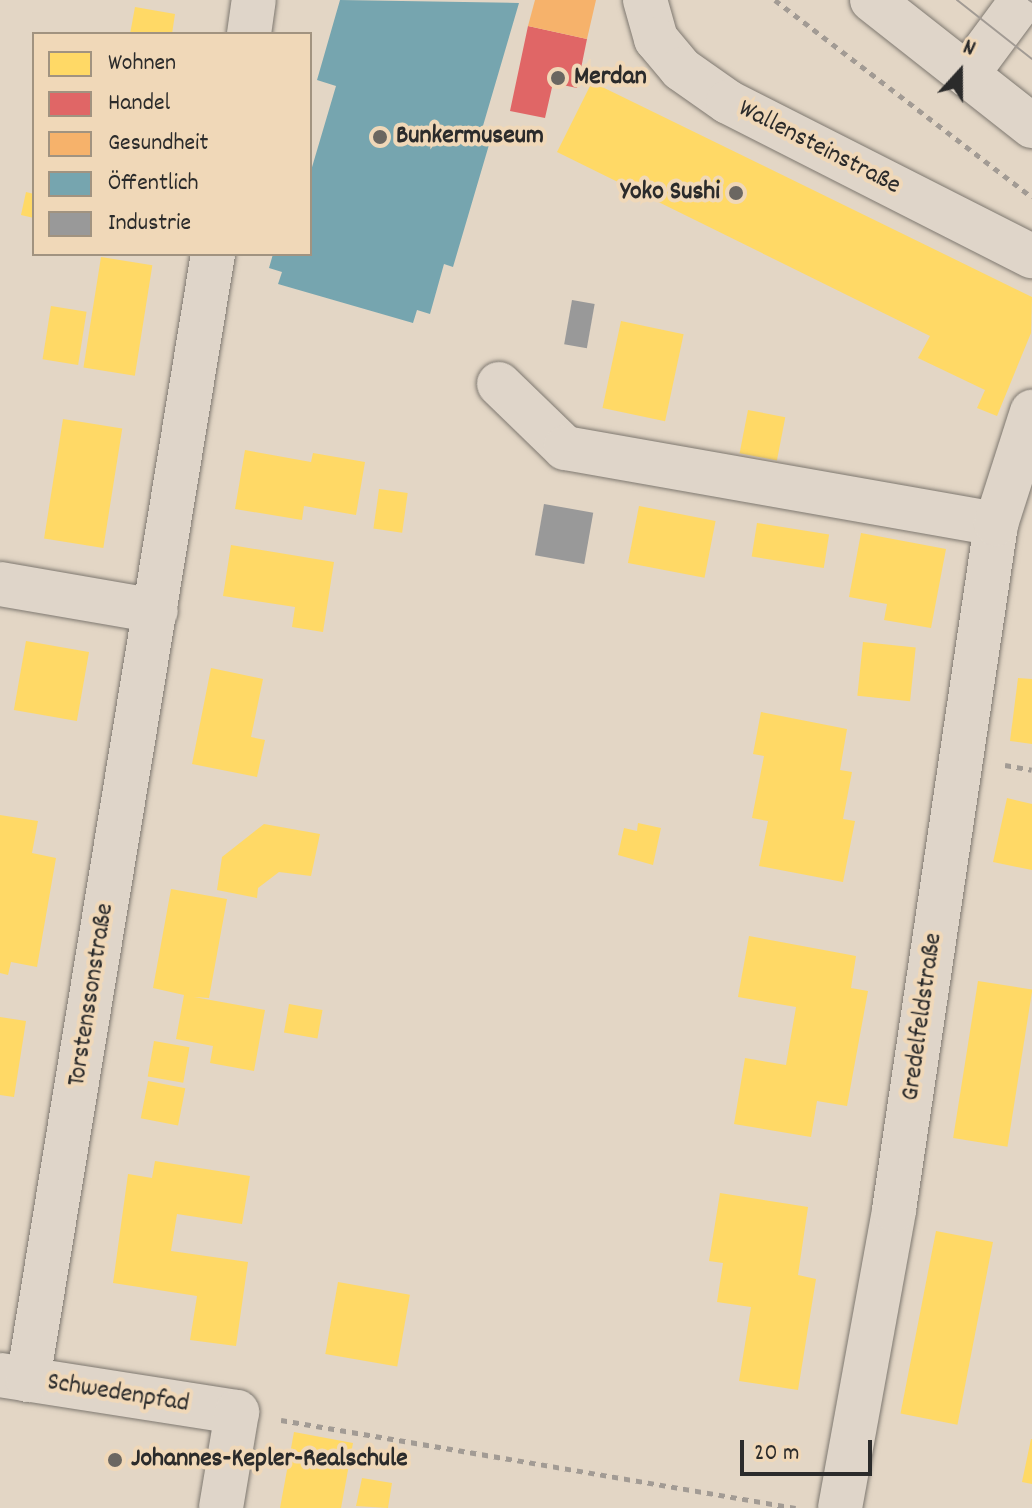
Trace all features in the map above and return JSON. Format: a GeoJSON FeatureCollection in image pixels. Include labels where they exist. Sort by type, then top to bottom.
{"type":"FeatureCollection","features":[{"type":"Feature","properties":{"kind":"street"},"geometry":{"type":"LineString","coordinates":[[249,32],[254,0]]}},
{"type":"Feature","properties":{"kind":"street","name":"Wallensteinstraße"},"geometry":{"type":"LineString","coordinates":[[645,0],[656,39],[681,69],[728,102],[1032,256]]}},
{"type":"Feature","properties":{"kind":"street"},"geometry":{"type":"LineString","coordinates":[[872,0],[1032,126]]}},
{"type":"Feature","properties":{"kind":"street"},"geometry":{"type":"LineString","coordinates":[[968,73],[1022,0]]}},
{"type":"Feature","properties":{"kind":"street","name":"Torstenssonstraße"},"geometry":{"type":"LineString","coordinates":[[14,1377],[156,611],[213,256]]}},
{"type":"Feature","properties":{"kind":"street"},"geometry":{"type":"LineString","coordinates":[[499,384],[565,448],[996,524]]}},
{"type":"Feature","properties":{"kind":"street","name":"Gredelfeldstraße"},"geometry":{"type":"LineString","coordinates":[[840,1508],[894,1210],[996,524],[1032,412]]}},
{"type":"Feature","properties":{"kind":"street"},"geometry":{"type":"LineString","coordinates":[[0,584],[156,611]]}},
{"type":"Feature","properties":{"kind":"street","name":"Schwedenpfad"},"geometry":{"type":"LineString","coordinates":[[14,1377],[237,1412]]}},
{"type":"Feature","properties":{"kind":"street"},"geometry":{"type":"LineString","coordinates":[[221,1508],[237,1412]]}},
{"type":"Feature","properties":{"kind":"path"},"geometry":{"type":"LineString","coordinates":[[775,0],[1032,197]]}},
{"type":"Feature","properties":{"kind":"path"},"geometry":{"type":"LineString","coordinates":[[237,1412],[797,1508]]}},
{"type":"Feature","properties":{"kind":"building: Wohnen"},"geometry":{"type":"Polygon","coordinates":[[[135,7],[175,14],[172,32],[130,32],[135,7]]]}},
{"type":"Feature","properties":{"kind":"building: Wohnen"},"geometry":{"type":"Polygon","coordinates":[[[592,82],[1032,297],[1031,333],[997,416],[977,408],[985,390],[918,358],[930,336],[557,152],[592,82]]]}},
{"type":"Feature","properties":{"kind":"building: Wohnen"},"geometry":{"type":"Polygon","coordinates":[[[26,192],[32,194],[32,218],[21,215],[26,192]]]}},
{"type":"Feature","properties":{"kind":"building: Wohnen"},"geometry":{"type":"Polygon","coordinates":[[[101,257],[152,265],[135,376],[83,368],[101,257]]]}},
{"type":"Feature","properties":{"kind":"building: Wohnen"},"geometry":{"type":"Polygon","coordinates":[[[51,306],[87,312],[78,365],[43,359],[51,306]]]}},
{"type":"Feature","properties":{"kind":"building: Wohnen"},"geometry":{"type":"Polygon","coordinates":[[[621,321],[684,334],[665,421],[602,408],[621,321]]]}},
{"type":"Feature","properties":{"kind":"building: Wohnen"},"geometry":{"type":"Polygon","coordinates":[[[748,410],[785,417],[777,460],[740,453],[748,410]]]}},
{"type":"Feature","properties":{"kind":"building: Wohnen"},"geometry":{"type":"Polygon","coordinates":[[[63,419],[122,428],[103,548],[44,539],[63,419]]]}},
{"type":"Feature","properties":{"kind":"building: Wohnen"},"geometry":{"type":"Polygon","coordinates":[[[245,450],[311,462],[313,453],[365,462],[356,515],[304,506],[302,520],[235,509],[245,450]]]}},
{"type":"Feature","properties":{"kind":"building: Wohnen"},"geometry":{"type":"Polygon","coordinates":[[[379,489],[408,493],[402,533],[373,529],[379,489]]]}},
{"type":"Feature","properties":{"kind":"building: Wohnen"},"geometry":{"type":"Polygon","coordinates":[[[639,506],[716,521],[704,578],[628,563],[639,506]]]}},
{"type":"Feature","properties":{"kind":"building: Wohnen"},"geometry":{"type":"Polygon","coordinates":[[[757,523],[829,534],[824,568],[752,557],[757,523]]]}},
{"type":"Feature","properties":{"kind":"building: Wohnen"},"geometry":{"type":"Polygon","coordinates":[[[861,533],[946,549],[931,628],[884,620],[887,604],[849,597],[861,533]]]}},
{"type":"Feature","properties":{"kind":"building: Wohnen"},"geometry":{"type":"Polygon","coordinates":[[[231,545],[334,562],[323,632],[292,627],[295,607],[223,596],[231,545]]]}},
{"type":"Feature","properties":{"kind":"building: Wohnen"},"geometry":{"type":"Polygon","coordinates":[[[26,641],[89,652],[77,721],[14,710],[26,641]]]}},
{"type":"Feature","properties":{"kind":"building: Wohnen"},"geometry":{"type":"Polygon","coordinates":[[[863,642],[916,648],[910,701],[857,696],[863,642]]]}},
{"type":"Feature","properties":{"kind":"building: Wohnen"},"geometry":{"type":"Polygon","coordinates":[[[211,668],[263,679],[251,737],[265,740],[257,777],[192,764],[211,668]]]}},
{"type":"Feature","properties":{"kind":"building: Wohnen"},"geometry":{"type":"Polygon","coordinates":[[[1018,678],[1032,679],[1032,744],[1010,741],[1018,678]]]}},
{"type":"Feature","properties":{"kind":"building: Wohnen"},"geometry":{"type":"Polygon","coordinates":[[[761,712],[847,729],[840,770],[852,772],[843,819],[855,821],[843,882],[759,866],[768,821],[752,818],[764,756],[753,754],[761,712]]]}},
{"type":"Feature","properties":{"kind":"building: Wohnen"},"geometry":{"type":"Polygon","coordinates":[[[1007,798],[1032,804],[1032,870],[993,862],[1007,798]]]}},
{"type":"Feature","properties":{"kind":"building: Wohnen"},"geometry":{"type":"Polygon","coordinates":[[[0,815],[38,821],[32,853],[56,858],[37,967],[11,962],[8,975],[0,973],[0,815]]]}},
{"type":"Feature","properties":{"kind":"building: Wohnen"},"geometry":{"type":"Polygon","coordinates":[[[638,823],[661,828],[653,865],[618,855],[624,828],[637,831],[638,823]]]}},
{"type":"Feature","properties":{"kind":"building: Wohnen"},"geometry":{"type":"Polygon","coordinates":[[[264,824],[320,834],[311,876],[279,872],[258,888],[257,898],[217,890],[222,857],[264,824]]]}},
{"type":"Feature","properties":{"kind":"building: Wohnen"},"geometry":{"type":"Polygon","coordinates":[[[171,889],[227,899],[209,998],[194,997],[265,1010],[254,1071],[210,1063],[213,1046],[176,1039],[184,995],[153,988],[171,889]]]}},
{"type":"Feature","properties":{"kind":"building: Wohnen"},"geometry":{"type":"Polygon","coordinates":[[[749,936],[856,956],[851,988],[868,991],[847,1106],[817,1101],[811,1137],[734,1124],[745,1058],[786,1065],[796,1007],[738,997],[749,936]]]}},
{"type":"Feature","properties":{"kind":"building: Wohnen"},"geometry":{"type":"Polygon","coordinates":[[[978,981],[1032,990],[1007,1147],[953,1138],[978,981]]]}},
{"type":"Feature","properties":{"kind":"building: Wohnen"},"geometry":{"type":"Polygon","coordinates":[[[289,1004],[322,1010],[317,1038],[284,1033],[289,1004]]]}},
{"type":"Feature","properties":{"kind":"building: Wohnen"},"geometry":{"type":"Polygon","coordinates":[[[0,1017],[26,1021],[14,1097],[0,1095],[0,1017]]]}},
{"type":"Feature","properties":{"kind":"building: Wohnen"},"geometry":{"type":"Polygon","coordinates":[[[154,1041],[189,1047],[183,1083],[148,1076],[154,1041]]]}},
{"type":"Feature","properties":{"kind":"building: Wohnen"},"geometry":{"type":"Polygon","coordinates":[[[148,1081],[185,1088],[178,1126],[141,1118],[148,1081]]]}},
{"type":"Feature","properties":{"kind":"building: Wohnen"},"geometry":{"type":"Polygon","coordinates":[[[155,1161],[250,1176],[242,1224],[177,1214],[171,1251],[248,1262],[236,1346],[190,1340],[197,1296],[113,1283],[128,1174],[152,1178],[155,1161]]]}},
{"type":"Feature","properties":{"kind":"building: Wohnen"},"geometry":{"type":"Polygon","coordinates":[[[720,1193],[808,1207],[798,1275],[816,1279],[798,1390],[739,1381],[751,1307],[717,1302],[723,1263],[709,1261],[720,1193]]]}},
{"type":"Feature","properties":{"kind":"building: Wohnen"},"geometry":{"type":"Polygon","coordinates":[[[936,1231],[993,1242],[957,1425],[901,1414],[936,1231]]]}},
{"type":"Feature","properties":{"kind":"building: Wohnen"},"geometry":{"type":"Polygon","coordinates":[[[338,1282],[410,1295],[397,1367],[325,1354],[338,1282]]]}},
{"type":"Feature","properties":{"kind":"building: Wohnen"},"geometry":{"type":"Polygon","coordinates":[[[294,1432],[353,1443],[341,1508],[280,1508],[294,1432]]]}},
{"type":"Feature","properties":{"kind":"building: Wohnen"},"geometry":{"type":"Polygon","coordinates":[[[1032,1439],[1032,1484],[1022,1482],[1032,1439]]]}},
{"type":"Feature","properties":{"kind":"building: Wohnen"},"geometry":{"type":"Polygon","coordinates":[[[362,1478],[392,1483],[388,1508],[356,1506],[362,1478]]]}},
{"type":"Feature","properties":{"kind":"building: Handel"},"geometry":{"type":"Polygon","coordinates":[[[528,26],[587,39],[577,88],[553,83],[545,118],[510,111],[528,26]]]}},
{"type":"Feature","properties":{"kind":"building: Gesundheit"},"geometry":{"type":"Polygon","coordinates":[[[535,0],[596,0],[587,39],[528,26],[535,0]]]}},
{"type":"Feature","properties":{"kind":"building: Öffentlich"},"geometry":{"type":"Polygon","coordinates":[[[340,0],[519,3],[480,136],[491,138],[453,267],[444,264],[430,314],[417,310],[413,323],[278,284],[282,272],[269,268],[272,256],[312,256],[312,167],[336,86],[317,80],[340,0]]]}},
{"type":"Feature","properties":{"kind":"building: Industrie"},"geometry":{"type":"Polygon","coordinates":[[[572,300],[595,304],[587,348],[564,344],[572,300]]]}},
{"type":"Feature","properties":{"kind":"building: Industrie"},"geometry":{"type":"Polygon","coordinates":[[[544,504],[593,513],[584,564],[535,555],[544,504]]]}},
{"type":"Feature","properties":{"kind":"tram line"},"geometry":{"type":"LineString","coordinates":[[957,0],[1032,59]]}},
{"type":"Feature","properties":{"kind":"place","name":"Merdan"},"geometry":{"type":"Point","coordinates":[558,78]}},
{"type":"Feature","properties":{"kind":"place","name":"Bunkermuseum"},"geometry":{"type":"Point","coordinates":[380,137]}},
{"type":"Feature","properties":{"kind":"place","name":"Yoko Sushi"},"geometry":{"type":"Point","coordinates":[736,193]}},
{"type":"Feature","properties":{"kind":"place","name":"Johannes-Kepler-Realschule"},"geometry":{"type":"Point","coordinates":[115,1460]}}]}
